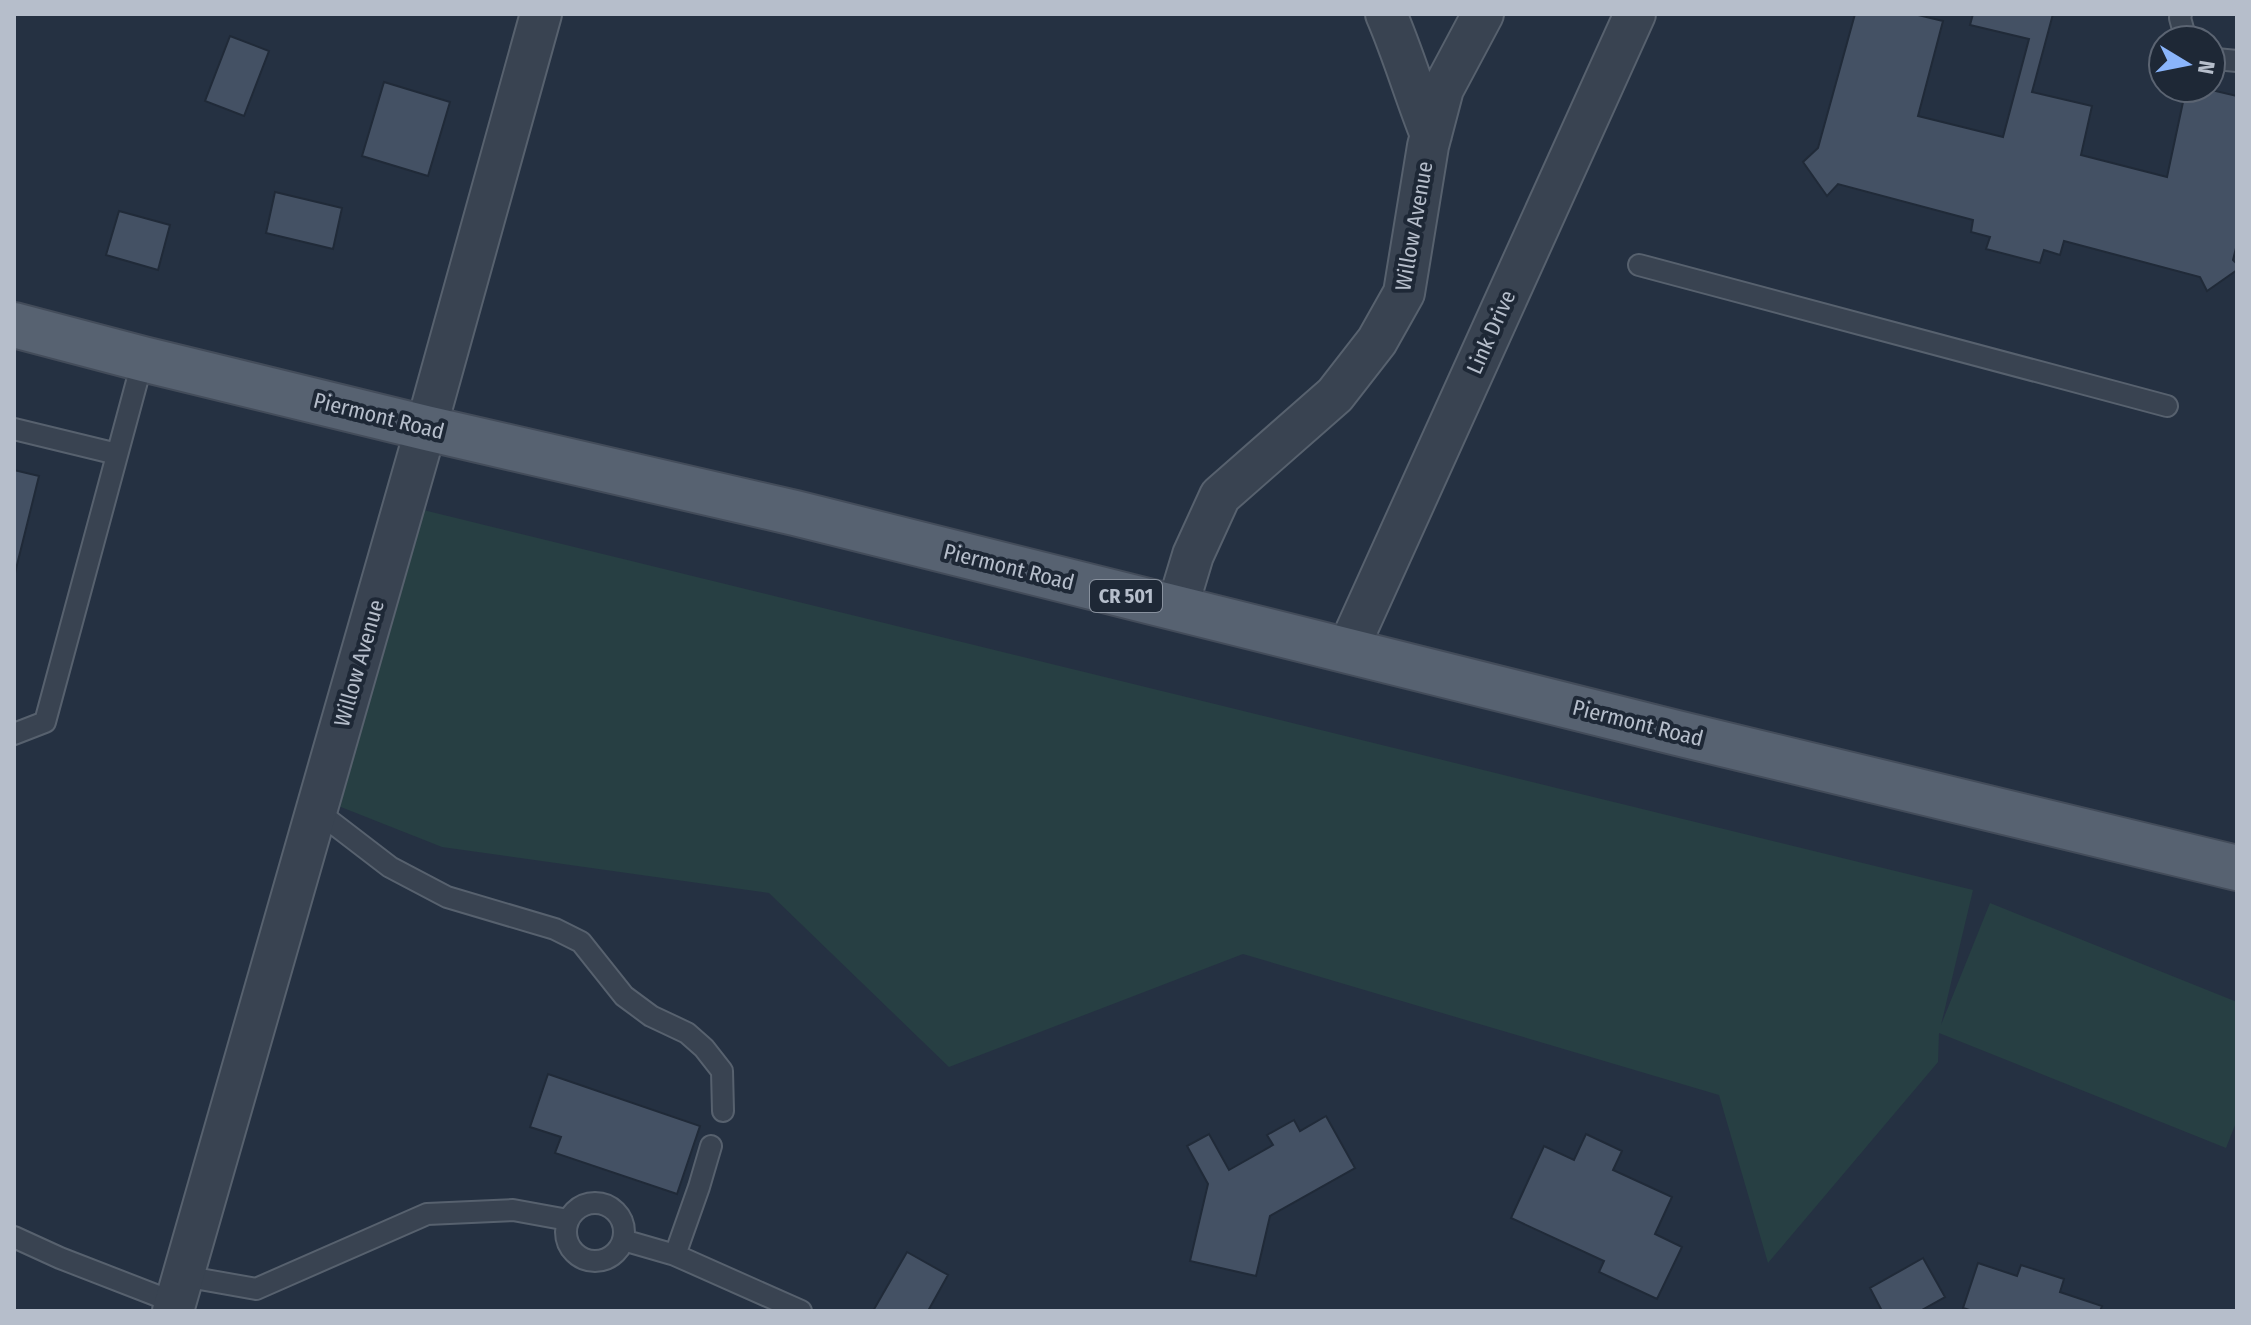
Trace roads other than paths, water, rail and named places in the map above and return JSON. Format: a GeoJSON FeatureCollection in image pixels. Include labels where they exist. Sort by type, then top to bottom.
{"type":"FeatureCollection","features":[{"type":"Feature","properties":{"kind":"main road","name":"Piermont Road"},"geometry":{"type":"LineString","coordinates":[[14,325],[426,428],[795,513],[2237,868]]}},
{"type":"Feature","properties":{"kind":"street","name":"Willow Avenue"},"geometry":{"type":"LineString","coordinates":[[177,1296],[426,428],[541,14]]}},
{"type":"Feature","properties":{"kind":"street"},"geometry":{"type":"LineString","coordinates":[[1386,14],[1431,135]]}},
{"type":"Feature","properties":{"kind":"street","name":"Willow Avenue"},"geometry":{"type":"LineString","coordinates":[[1177,608],[1193,555],[1220,496],[1335,395],[1377,341],[1404,293],[1431,135],[1443,89],[1483,14]]}},
{"type":"Feature","properties":{"kind":"street","name":"Link Drive"},"geometry":{"type":"LineString","coordinates":[[1347,651],[1635,14]]}},
{"type":"Feature","properties":{"kind":"lane"},"geometry":{"type":"LineString","coordinates":[[1639,265],[2167,406]]}},
{"type":"Feature","properties":{"kind":"lane"},"geometry":{"type":"LineString","coordinates":[[14,734],[45,722],[143,359]]}},
{"type":"Feature","properties":{"kind":"lane"},"geometry":{"type":"LineString","coordinates":[[14,429],[117,454]]}},
{"type":"Feature","properties":{"kind":"lane"},"geometry":{"type":"LineString","coordinates":[[317,811],[390,867],[447,897],[555,929],[581,942],[624,996],[651,1016],[687,1033],[704,1048],[722,1071],[723,1111]]}},
{"type":"Feature","properties":{"kind":"lane"},"geometry":{"type":"LineString","coordinates":[[675,1255],[711,1146]]}},
{"type":"Feature","properties":{"kind":"lane"},"geometry":{"type":"LineString","coordinates":[[601,1203],[610,1207],[623,1222],[623,1240],[613,1256],[595,1261],[585,1260],[571,1248],[565,1229],[573,1212],[582,1205],[601,1203]]}},
{"type":"Feature","properties":{"kind":"lane"},"geometry":{"type":"LineString","coordinates":[[14,1237],[60,1258],[177,1296],[256,1289],[427,1214],[513,1210],[568,1220]]}},
{"type":"Feature","properties":{"kind":"lane"},"geometry":{"type":"LineString","coordinates":[[623,1240],[675,1255],[801,1311]]}}]}
